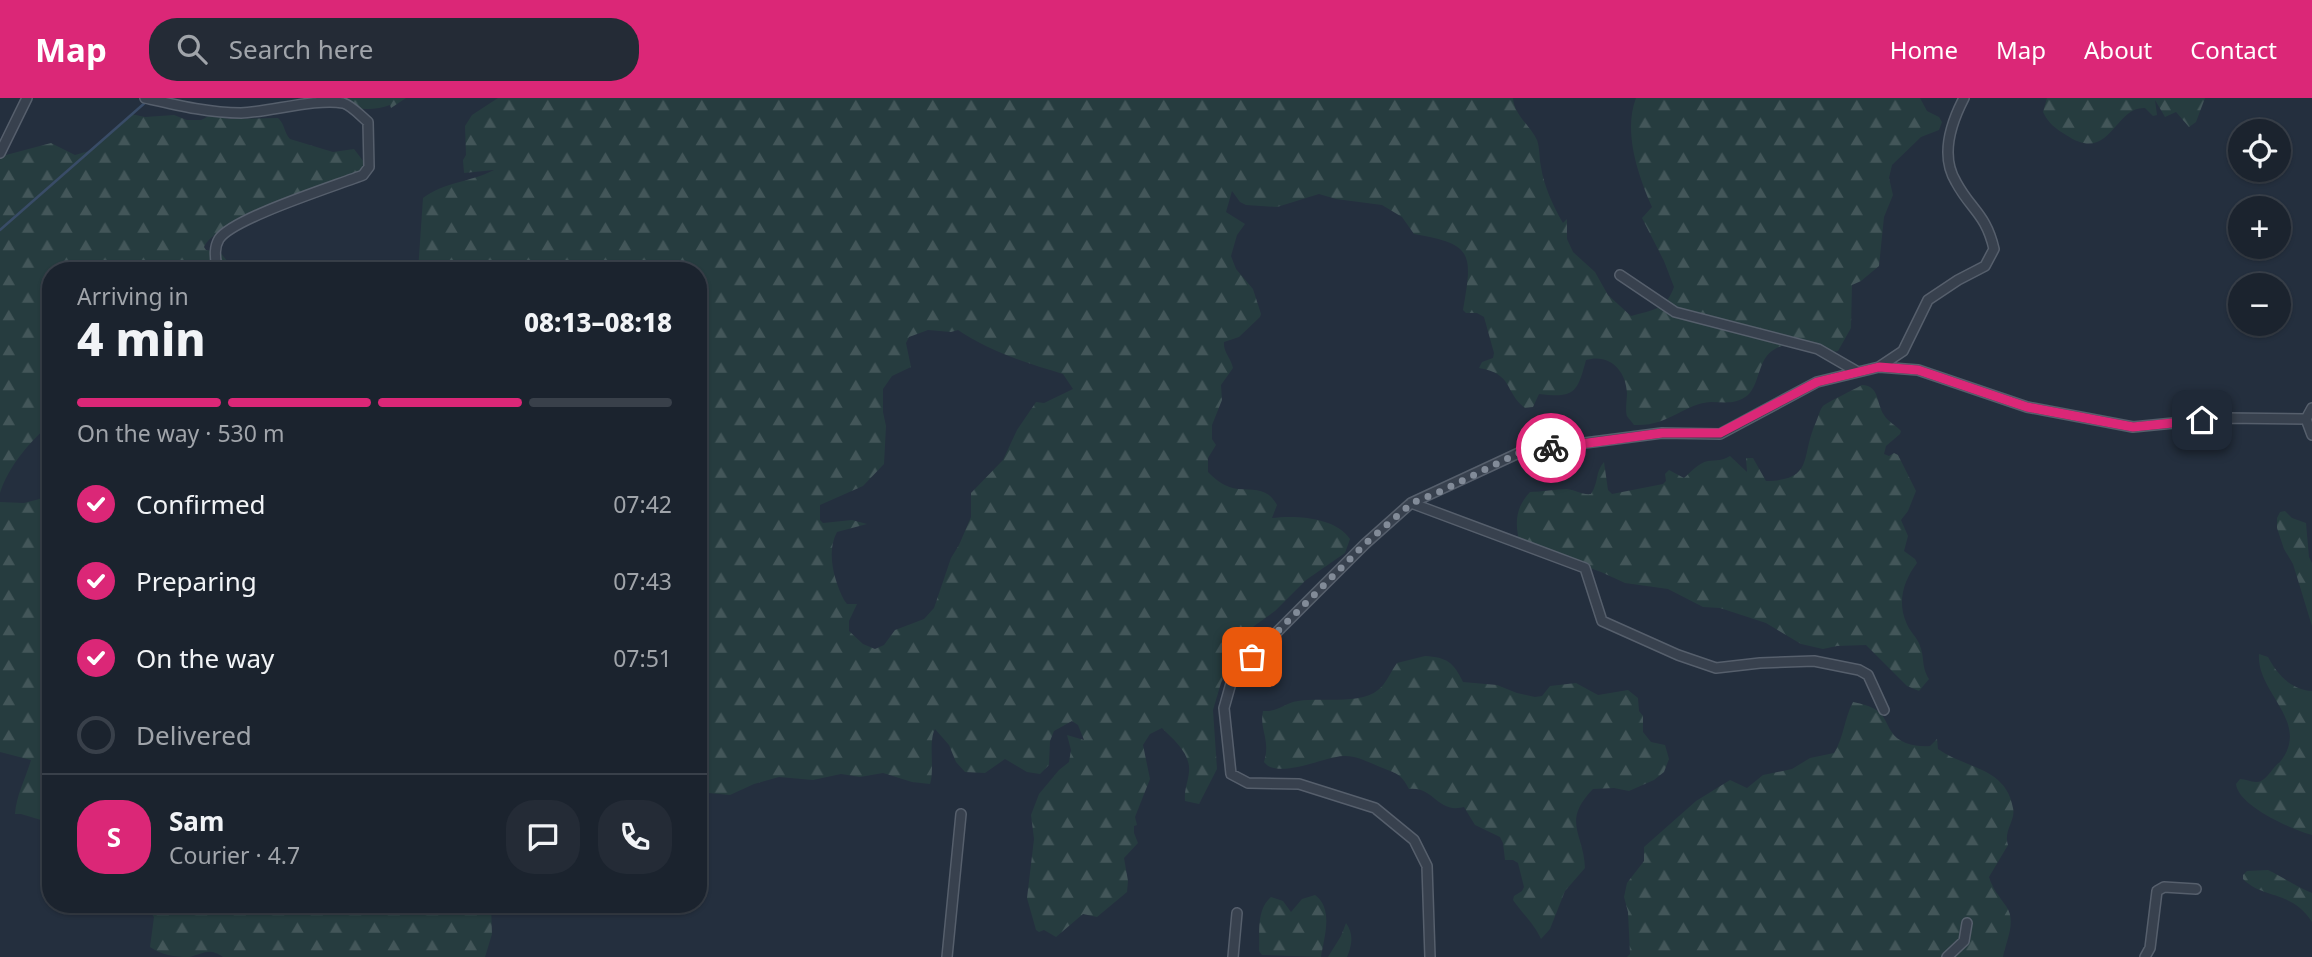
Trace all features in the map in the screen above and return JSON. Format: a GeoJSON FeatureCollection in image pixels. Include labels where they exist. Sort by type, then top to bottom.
{"type":"FeatureCollection","features":[{"type":"Feature","properties":{"kind":"street"},"geometry":{"type":"LineString","coordinates":[[0,153],[27,98]]}},
{"type":"Feature","properties":{"kind":"street"},"geometry":{"type":"LineString","coordinates":[[145,98],[186,108],[237,113],[260,112],[310,101],[343,103],[368,122],[369,167],[363,175],[281,205],[234,227],[220,237],[215,248],[216,262]]}},
{"type":"Feature","properties":{"kind":"street"},"geometry":{"type":"LineString","coordinates":[[1879,367],[1903,351],[1928,300],[1985,266],[1994,249],[1986,222],[1955,181],[1948,159],[1955,115],[1964,98]]}},
{"type":"Feature","properties":{"kind":"street"},"geometry":{"type":"LineString","coordinates":[[1620,275],[1675,312],[1818,349],[1856,371]]}},
{"type":"Feature","properties":{"kind":"street"},"geometry":{"type":"LineString","coordinates":[[1430,957],[1427,866],[1414,840],[1375,808],[1299,784],[1248,783],[1231,774],[1224,708],[1233,676],[1365,544],[1412,503],[1523,451],[1662,433],[1720,433],[1817,382],[1879,367],[1918,370],[2027,407],[2133,427],[2225,418],[2306,419]]}},
{"type":"Feature","properties":{"kind":"street"},"geometry":{"type":"LineString","coordinates":[[2312,408],[2306,419],[2312,435]]}},
{"type":"Feature","properties":{"kind":"street"},"geometry":{"type":"LineString","coordinates":[[1412,503],[1585,568],[1602,621],[1678,655],[1716,668],[1760,663],[1814,662],[1859,670],[1868,675],[1884,710]]}},
{"type":"Feature","properties":{"kind":"street"},"geometry":{"type":"LineString","coordinates":[[947,957],[961,814]]}},
{"type":"Feature","properties":{"kind":"street"},"geometry":{"type":"LineString","coordinates":[[2145,957],[2150,948],[2157,891],[2164,887],[2196,889]]}},
{"type":"Feature","properties":{"kind":"street"},"geometry":{"type":"LineString","coordinates":[[1233,957],[1237,913]]}},
{"type":"Feature","properties":{"kind":"street"},"geometry":{"type":"LineString","coordinates":[[1947,957],[1964,942],[1967,923]]}},
{"type":"Feature","properties":{"kind":"green space"},"geometry":{"type":"Polygon","coordinates":[[[313,98],[406,98],[391,108],[390,105],[371,109],[313,98]]]}},
{"type":"Feature","properties":{"kind":"green space"},"geometry":{"type":"Polygon","coordinates":[[[498,98],[1513,98],[1516,110],[1537,140],[1544,181],[1563,223],[1567,219],[1567,239],[1573,252],[1595,272],[1608,295],[1631,316],[1662,305],[1674,287],[1642,218],[1652,207],[1634,153],[1631,125],[1636,98],[1920,98],[1927,111],[1939,117],[1942,122],[1939,130],[1921,137],[1892,165],[1889,178],[1893,195],[1884,217],[1879,266],[1852,285],[1851,328],[1838,351],[1818,353],[1788,346],[1780,347],[1769,353],[1752,390],[1743,398],[1730,402],[1702,403],[1646,425],[1634,425],[1627,416],[1626,385],[1620,371],[1609,361],[1594,358],[1586,360],[1580,380],[1572,391],[1560,395],[1539,394],[1533,407],[1525,408],[1503,379],[1479,368],[1482,362],[1493,358],[1494,353],[1484,317],[1463,310],[1468,275],[1464,254],[1458,247],[1414,234],[1402,217],[1382,205],[1319,194],[1277,207],[1246,205],[1240,202],[1232,191],[1226,212],[1245,224],[1237,235],[1231,256],[1236,269],[1253,289],[1261,314],[1239,337],[1224,342],[1233,368],[1221,385],[1222,400],[1212,425],[1212,439],[1216,445],[1208,458],[1208,472],[1229,487],[1270,495],[1277,505],[1272,518],[1314,519],[1335,526],[1350,539],[1345,553],[1306,580],[1275,611],[1254,626],[1238,646],[1221,683],[1213,710],[1217,769],[1199,804],[1185,801],[1189,765],[1181,748],[1162,728],[1150,734],[1143,745],[1150,779],[1135,817],[1137,825],[1134,826],[1138,843],[1124,858],[1127,892],[1097,917],[1083,914],[1056,937],[1044,930],[1036,930],[1027,898],[1034,839],[1031,815],[1039,794],[1069,762],[1071,750],[1067,735],[1084,740],[1078,725],[1072,721],[1054,731],[1050,741],[1049,765],[1040,774],[1027,772],[1005,759],[985,773],[965,772],[956,762],[949,745],[935,729],[930,784],[912,782],[883,773],[860,777],[841,774],[813,780],[779,777],[730,795],[707,793],[707,262],[419,262],[423,198],[440,189],[494,170],[464,173],[465,126],[472,115],[498,98]],[[928,330],[909,337],[906,343],[911,367],[892,376],[883,389],[886,426],[884,464],[863,486],[820,505],[820,520],[823,523],[852,520],[867,524],[837,532],[832,557],[834,575],[844,600],[847,604],[857,604],[849,621],[849,631],[863,644],[875,649],[884,645],[895,630],[924,619],[934,608],[951,558],[971,517],[971,493],[1003,460],[1017,430],[1036,402],[1044,403],[1073,389],[1063,374],[996,351],[958,330],[928,330]]]}},
{"type":"Feature","properties":{"kind":"green space"},"geometry":{"type":"Polygon","coordinates":[[[2047,98],[2205,98],[2196,122],[2189,127],[2176,112],[2165,117],[2155,100],[2157,115],[2153,116],[2145,108],[2135,110],[2103,139],[2093,143],[2081,142],[2053,125],[2043,112],[2047,98]]]}},
{"type":"Feature","properties":{"kind":"green space"},"geometry":{"type":"Polygon","coordinates":[[[131,114],[145,117],[174,115],[187,120],[201,120],[211,115],[228,119],[278,118],[290,139],[333,152],[354,149],[367,166],[368,175],[278,204],[230,225],[213,236],[204,247],[206,250],[219,251],[228,262],[42,262],[42,431],[21,455],[0,493],[0,158],[51,143],[75,155],[89,151],[131,114]]]}},
{"type":"Feature","properties":{"kind":"green space"},"geometry":{"type":"Polygon","coordinates":[[[1862,385],[1872,388],[1884,415],[1901,431],[1886,446],[1884,454],[1898,455],[1916,491],[1901,520],[1908,536],[1904,551],[1917,563],[1905,584],[1902,606],[1907,625],[1919,643],[1929,679],[1919,691],[1907,686],[1866,645],[1823,649],[1801,644],[1766,623],[1720,608],[1703,607],[1668,589],[1625,583],[1520,543],[1518,516],[1522,503],[1530,492],[1567,489],[1591,494],[1604,462],[1608,490],[1612,494],[1663,484],[1666,481],[1665,474],[1669,470],[1684,478],[1701,464],[1730,456],[1747,472],[1746,458],[1753,458],[1766,481],[1792,476],[1803,464],[1822,407],[1862,385]]]}},
{"type":"Feature","properties":{"kind":"green space"},"geometry":{"type":"Polygon","coordinates":[[[42,498],[42,820],[15,814],[19,793],[31,760],[0,752],[0,502],[24,503],[42,498]]]}},
{"type":"Feature","properties":{"kind":"green space"},"geometry":{"type":"Polygon","coordinates":[[[2285,511],[2292,518],[2306,523],[2312,563],[2312,626],[2293,564],[2284,549],[2277,528],[2277,518],[2280,512],[2285,511]]]}},
{"type":"Feature","properties":{"kind":"green space"},"geometry":{"type":"Polygon","coordinates":[[[2259,654],[2268,657],[2280,675],[2291,684],[2312,691],[2312,835],[2292,828],[2256,808],[2246,801],[2236,784],[2240,779],[2256,782],[2263,780],[2280,762],[2288,747],[2290,734],[2287,721],[2260,668],[2259,654]]]}},
{"type":"Feature","properties":{"kind":"green space"},"geometry":{"type":"Polygon","coordinates":[[[1425,656],[1449,662],[1463,682],[1497,685],[1535,697],[1542,696],[1550,686],[1576,683],[1598,695],[1628,690],[1638,698],[1639,711],[1643,716],[1643,732],[1651,742],[1665,745],[1669,759],[1664,772],[1654,780],[1629,791],[1614,788],[1593,789],[1583,800],[1576,819],[1585,868],[1565,891],[1550,929],[1541,939],[1513,900],[1524,887],[1518,863],[1505,860],[1500,837],[1475,825],[1464,807],[1448,807],[1424,792],[1409,789],[1394,772],[1362,759],[1343,756],[1279,769],[1264,762],[1266,747],[1263,711],[1298,701],[1351,699],[1371,695],[1384,684],[1397,663],[1425,656]]]}},
{"type":"Feature","properties":{"kind":"green space"},"geometry":{"type":"Polygon","coordinates":[[[1853,702],[1879,712],[1894,735],[1903,742],[1930,746],[1937,739],[1938,749],[1994,777],[2009,795],[2013,817],[2007,835],[2008,845],[1989,877],[2011,918],[2003,957],[1627,957],[1630,954],[1628,912],[1624,897],[1627,883],[1644,861],[1644,847],[1696,801],[1730,780],[1747,788],[1763,775],[1792,769],[1810,758],[1834,753],[1853,702]]]}},
{"type":"Feature","properties":{"kind":"green space"},"geometry":{"type":"Polygon","coordinates":[[[2268,870],[2312,893],[2312,922],[2295,905],[2259,890],[2243,879],[2247,871],[2268,870]]]}},
{"type":"Feature","properties":{"kind":"green space"},"geometry":{"type":"Polygon","coordinates":[[[1315,895],[1321,901],[1326,915],[1321,957],[1262,955],[1259,951],[1260,922],[1266,902],[1271,897],[1283,901],[1291,912],[1302,899],[1315,895]]]}},
{"type":"Feature","properties":{"kind":"green space"},"geometry":{"type":"Polygon","coordinates":[[[151,913],[491,913],[492,934],[485,957],[223,957],[206,952],[178,957],[150,947],[154,917],[151,913]]]}},
{"type":"Feature","properties":{"kind":"green space"},"geometry":{"type":"Polygon","coordinates":[[[1346,923],[1351,940],[1347,957],[1328,957],[1341,936],[1346,923]]]}},
{"type":"Feature","properties":{"kind":"waterway"},"geometry":{"type":"LineString","coordinates":[[0,230],[147,101]]}},
{"type":"Feature","properties":{"kind":"way so far"},"geometry":{"type":"LineString","coordinates":[[1252,657],[1365,544],[1412,503],[1523,451],[1551,448]]}},
{"type":"Feature","properties":{"kind":"route"},"geometry":{"type":"LineString","coordinates":[[1551,448],[1662,433],[1720,433],[1817,382],[1879,367],[1918,370],[2027,407],[2133,427],[2202,420]]}}]}
